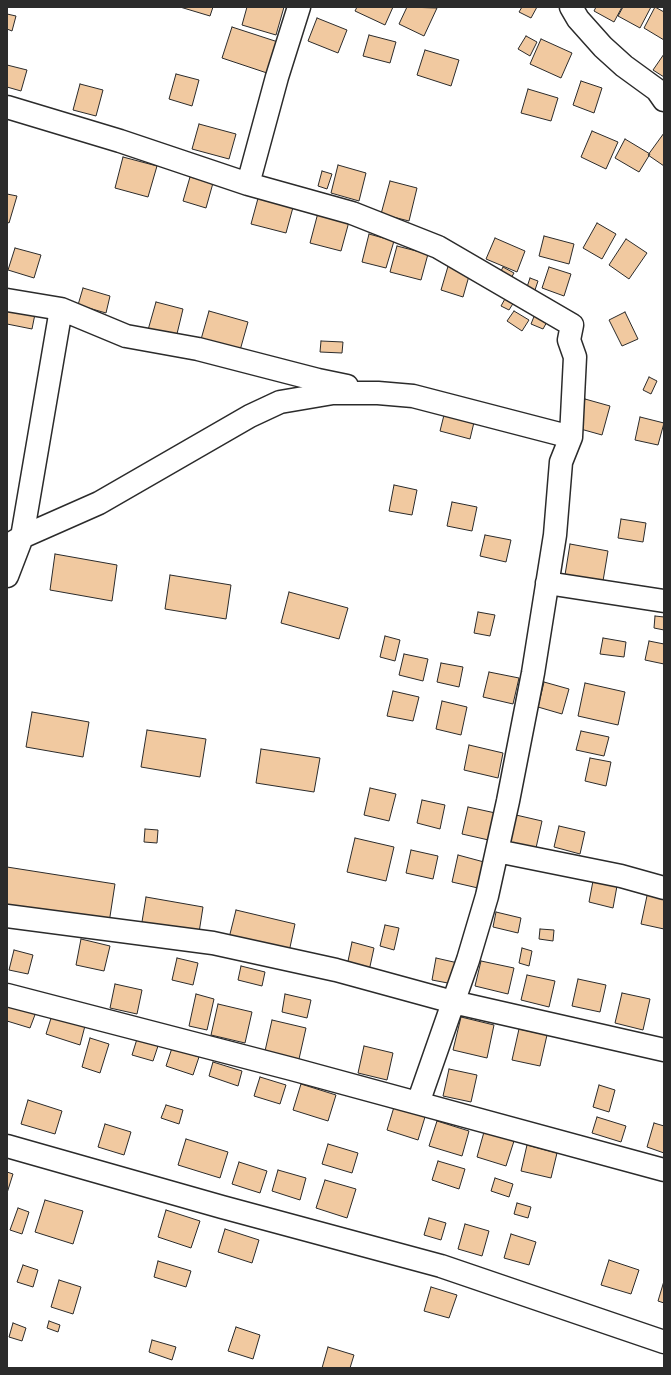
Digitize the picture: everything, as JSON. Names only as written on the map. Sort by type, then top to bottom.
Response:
[{"type":"street","points":[[248,184],[277,77],[299,7]]},
{"type":"street","points":[[571,7],[578,19],[603,47],[624,66],[657,90],[664,100]]},
{"type":"street","points":[[7,107],[120,141],[248,184],[352,213],[438,247],[572,325],[570,340],[575,357],[571,437],[561,462],[555,535],[533,673],[487,896],[468,960],[418,1103]]},
{"type":"street","points":[[7,300],[61,309],[126,336],[198,349],[318,380],[378,393]]},
{"type":"street","points":[[7,576],[61,309]]},
{"type":"street","points":[[14,542],[99,503],[250,416],[280,402],[333,393],[378,393],[412,396],[571,437]]},
{"type":"street","points":[[548,583],[664,601]]},
{"type":"street","points":[[497,851],[621,876],[664,888]]},
{"type":"street","points":[[7,916],[213,943],[336,970],[453,1002],[664,1050]]},
{"type":"street","points":[[7,995],[292,1069],[664,1170]]},
{"type":"street","points":[[7,1146],[230,1209],[441,1266],[664,1342]]},
{"type":"building","points":[[180,7],[213,7],[210,16]]},
{"type":"building","points":[[247,7],[284,7],[276,35],[242,25]]},
{"type":"building","points":[[357,7],[393,7],[385,25],[355,11]]},
{"type":"building","points":[[407,7],[437,8],[424,36],[399,24]]},
{"type":"building","points":[[522,7],[537,7],[531,18],[519,12]]},
{"type":"building","points":[[596,7],[622,7],[614,22],[594,11]]},
{"type":"building","points":[[623,7],[651,7],[640,28],[618,16]]},
{"type":"building","points":[[655,7],[664,12],[664,40],[644,28]]},
{"type":"building","points":[[7,14],[16,16],[12,31],[7,29]]},
{"type":"building","points":[[317,18],[347,30],[338,53],[308,41]]},
{"type":"building","points":[[232,27],[278,42],[267,73],[222,58]]},
{"type":"building","points":[[369,35],[396,42],[390,63],[363,56]]},
{"type":"building","points":[[526,36],[537,42],[530,56],[518,49]]},
{"type":"building","points":[[541,39],[572,53],[561,78],[530,64]]},
{"type":"building","points":[[425,50],[459,60],[451,86],[417,75]]},
{"type":"building","points":[[664,54],[664,77],[653,70]]},
{"type":"building","points":[[7,65],[27,70],[21,91],[7,87]]},
{"type":"building","points":[[176,74],[199,80],[192,106],[169,99]]},
{"type":"building","points":[[581,81],[602,88],[594,113],[573,105]]},
{"type":"building","points":[[80,84],[103,90],[96,116],[73,110]]},
{"type":"building","points":[[528,89],[558,98],[551,121],[521,113]]},
{"type":"building","points":[[199,124],[236,134],[229,159],[192,149]]},
{"type":"building","points":[[592,131],[618,142],[606,169],[581,157]]},
{"type":"building","points":[[664,133],[664,166],[648,155]]},
{"type":"building","points":[[625,139],[650,154],[639,172],[615,158]]},
{"type":"building","points":[[123,157],[157,166],[148,197],[115,188]]},
{"type":"building","points":[[338,165],[366,173],[359,201],[331,193]]},
{"type":"building","points":[[322,171],[332,174],[327,189],[318,186]]},
{"type":"building","points":[[190,177],[213,183],[206,208],[183,201]]},
{"type":"building","points":[[390,181],[417,188],[409,221],[381,214]]},
{"type":"building","points":[[260,191],[295,200],[286,233],[251,224]]},
{"type":"building","points":[[7,194],[17,196],[9,223],[7,222]]},
{"type":"building","points":[[319,209],[350,218],[341,251],[310,243]]},
{"type":"building","points":[[597,223],[616,234],[602,259],[583,248]]},
{"type":"building","points":[[369,234],[394,241],[386,268],[362,262]]},
{"type":"building","points":[[544,236],[574,244],[569,264],[539,256]]},
{"type":"building","points":[[495,238],[525,251],[517,272],[486,259]]},
{"type":"building","points":[[626,239],[647,253],[629,279],[609,265]]},
{"type":"building","points":[[397,246],[428,254],[421,280],[390,272]]},
{"type":"building","points":[[15,248],[41,255],[34,278],[8,270]]},
{"type":"building","points":[[449,263],[471,269],[463,297],[441,290]]},
{"type":"building","points":[[503,267],[514,273],[510,280],[499,275]]},
{"type":"building","points":[[549,267],[571,274],[564,296],[542,288]]},
{"type":"building","points":[[530,278],[538,281],[535,290],[527,287]]},
{"type":"building","points":[[83,288],[110,296],[106,313],[78,305]]},
{"type":"building","points":[[506,297],[514,302],[509,310],[501,306]]},
{"type":"building","points":[[156,302],[183,309],[176,338],[148,330]]},
{"type":"building","points":[[7,308],[35,314],[32,329],[7,324]]},
{"type":"building","points":[[209,311],[248,322],[239,354],[200,343]]},
{"type":"building","points":[[514,311],[529,320],[522,331],[507,321]]},
{"type":"building","points":[[625,312],[638,339],[622,346],[609,320]]},
{"type":"building","points":[[535,314],[548,320],[543,329],[531,324]]},
{"type":"building","points":[[321,341],[343,342],[342,353],[320,352]]},
{"type":"building","points":[[649,377],[657,381],[651,394],[643,390]]},
{"type":"building","points":[[585,399],[610,406],[602,435],[577,428]]},
{"type":"building","points":[[446,407],[476,414],[470,439],[440,431]]},
{"type":"building","points":[[640,417],[664,423],[658,445],[635,440]]},
{"type":"building","points":[[394,485],[417,490],[412,515],[389,511]]},
{"type":"building","points":[[452,502],[477,507],[472,531],[447,526]]},
{"type":"building","points":[[621,519],[646,523],[643,542],[618,538]]},
{"type":"building","points":[[485,535],[511,540],[506,562],[480,556]]},
{"type":"building","points":[[570,544],[608,551],[603,581],[565,575]]},
{"type":"building","points":[[55,554],[117,565],[112,601],[50,590]]},
{"type":"building","points":[[170,575],[231,585],[226,619],[165,609]]},
{"type":"building","points":[[289,592],[348,608],[339,639],[281,623]]},
{"type":"building","points":[[478,612],[495,615],[490,636],[474,633]]},
{"type":"building","points":[[655,616],[664,617],[664,630],[654,628]]},
{"type":"building","points":[[385,636],[400,640],[395,661],[380,657]]},
{"type":"building","points":[[603,638],[626,642],[624,657],[600,654]]},
{"type":"building","points":[[649,641],[664,644],[664,664],[645,660]]},
{"type":"building","points":[[404,654],[428,659],[423,681],[399,675]]},
{"type":"building","points":[[441,663],[463,667],[459,687],[437,682]]},
{"type":"building","points":[[489,672],[519,678],[513,704],[483,697]]},
{"type":"building","points":[[544,682],[569,689],[562,714],[538,707]]},
{"type":"building","points":[[585,683],[625,692],[618,725],[578,716]]},
{"type":"building","points":[[393,691],[419,697],[413,721],[387,716]]},
{"type":"building","points":[[442,701],[467,707],[461,735],[436,729]]},
{"type":"building","points":[[32,712],[89,722],[83,757],[26,747]]},
{"type":"building","points":[[147,730],[206,739],[200,777],[141,767]]},
{"type":"building","points":[[581,731],[609,737],[604,756],[576,750]]},
{"type":"building","points":[[469,745],[503,753],[498,778],[464,770]]},
{"type":"building","points":[[261,749],[320,758],[314,792],[256,783]]},
{"type":"building","points":[[590,758],[611,762],[606,786],[585,781]]},
{"type":"building","points":[[370,788],[396,794],[389,821],[364,815]]},
{"type":"building","points":[[422,800],[445,805],[440,829],[417,823]]},
{"type":"building","points":[[468,807],[500,814],[493,841],[462,834]]},
{"type":"building","points":[[516,815],[542,821],[536,848],[510,842]]},
{"type":"building","points":[[559,826],[585,832],[580,854],[554,847]]},
{"type":"building","points":[[145,829],[158,830],[157,843],[144,842]]},
{"type":"building","points":[[355,838],[394,847],[386,881],[347,872]]},
{"type":"building","points":[[411,850],[438,856],[433,879],[406,873]]},
{"type":"building","points":[[458,855],[484,862],[478,888],[452,882]]},
{"type":"building","points":[[7,867],[115,884],[109,923],[7,906]]},
{"type":"building","points":[[593,881],[617,886],[613,908],[589,902]]},
{"type":"building","points":[[648,891],[664,894],[664,929],[641,924]]},
{"type":"building","points":[[146,897],[203,907],[198,939],[141,928]]},
{"type":"building","points":[[236,910],[295,924],[289,952],[229,938]]},
{"type":"building","points":[[496,912],[521,918],[518,933],[493,927]]},
{"type":"building","points":[[385,925],[399,928],[394,950],[380,946]]},
{"type":"building","points":[[540,929],[554,930],[553,941],[539,939]]},
{"type":"building","points":[[81,939],[110,946],[104,971],[76,965]]},
{"type":"building","points":[[352,942],[374,948],[369,971],[347,966]]},
{"type":"building","points":[[522,948],[532,951],[529,966],[519,963]]},
{"type":"building","points":[[14,950],[33,955],[28,974],[9,970]]},
{"type":"building","points":[[177,958],[198,963],[193,985],[172,980]]},
{"type":"building","points":[[436,958],[458,963],[453,984],[432,980]]},
{"type":"building","points":[[481,961],[514,968],[508,994],[475,986]]},
{"type":"building","points":[[241,966],[265,972],[262,986],[238,980]]},
{"type":"building","points":[[527,975],[555,981],[549,1007],[521,1000]]},
{"type":"building","points":[[578,979],[606,985],[600,1012],[572,1006]]},
{"type":"building","points":[[115,984],[142,990],[137,1014],[110,1008]]},
{"type":"building","points":[[622,993],[650,999],[643,1030],[615,1023]]},
{"type":"building","points":[[196,994],[214,999],[207,1030],[189,1026]]},
{"type":"building","points":[[285,994],[311,1000],[307,1018],[282,1012]]},
{"type":"building","points":[[7,1003],[36,1012],[30,1028],[7,1021]]},
{"type":"building","points":[[218,1004],[252,1012],[245,1043],[211,1035]]},
{"type":"building","points":[[53,1012],[86,1022],[80,1045],[46,1034]]},
{"type":"building","points":[[461,1017],[494,1025],[487,1058],[453,1050]]},
{"type":"building","points":[[272,1020],[306,1028],[299,1059],[265,1051]]},
{"type":"building","points":[[519,1029],[547,1035],[540,1066],[512,1060]]},
{"type":"building","points":[[90,1038],[109,1044],[100,1073],[82,1067]]},
{"type":"building","points":[[137,1039],[158,1046],[153,1061],[132,1055]]},
{"type":"building","points":[[364,1046],[393,1053],[387,1080],[358,1073]]},
{"type":"building","points":[[172,1048],[199,1057],[193,1075],[166,1066]]},
{"type":"building","points":[[213,1062],[242,1071],[238,1086],[209,1076]]},
{"type":"building","points":[[449,1069],[477,1075],[471,1102],[443,1096]]},
{"type":"building","points":[[260,1077],[286,1085],[280,1104],[254,1096]]},
{"type":"building","points":[[301,1084],[336,1095],[328,1121],[293,1110]]},
{"type":"building","points":[[599,1085],[615,1090],[609,1112],[593,1107]]},
{"type":"building","points":[[28,1100],[62,1111],[55,1134],[21,1124]]},
{"type":"building","points":[[166,1105],[183,1110],[179,1124],[161,1118]]},
{"type":"building","points":[[394,1107],[425,1117],[418,1140],[387,1130]]},
{"type":"building","points":[[597,1117],[626,1126],[621,1142],[592,1133]]},
{"type":"building","points":[[437,1121],[469,1131],[462,1156],[429,1146]]},
{"type":"building","points":[[654,1123],[664,1126],[664,1153],[647,1147]]},
{"type":"building","points":[[105,1124],[131,1132],[124,1155],[98,1147]]},
{"type":"building","points":[[484,1132],[514,1141],[506,1166],[477,1157]]},
{"type":"building","points":[[186,1139],[228,1152],[220,1178],[178,1165]]},
{"type":"building","points":[[328,1144],[358,1153],[352,1173],[322,1164]]},
{"type":"building","points":[[527,1145],[557,1153],[551,1178],[521,1171]]},
{"type":"building","points":[[438,1161],[465,1169],[459,1189],[432,1180]]},
{"type":"building","points":[[239,1162],[267,1171],[260,1193],[232,1184]]},
{"type":"building","points":[[278,1170],[306,1178],[300,1200],[272,1191]]},
{"type":"building","points":[[7,1172],[13,1174],[7,1193]]},
{"type":"building","points":[[495,1178],[513,1184],[509,1197],[491,1191]]},
{"type":"building","points":[[325,1180],[356,1189],[347,1218],[316,1208]]},
{"type":"building","points":[[45,1200],[83,1211],[73,1244],[35,1232]]},
{"type":"building","points":[[517,1203],[531,1207],[528,1218],[514,1214]]},
{"type":"building","points":[[18,1208],[29,1212],[22,1234],[10,1230]]},
{"type":"building","points":[[166,1210],[200,1221],[191,1248],[158,1237]]},
{"type":"building","points":[[429,1218],[446,1223],[441,1240],[424,1235]]},
{"type":"building","points":[[465,1224],[489,1231],[482,1256],[458,1249]]},
{"type":"building","points":[[225,1229],[259,1240],[252,1263],[218,1252]]},
{"type":"building","points":[[511,1234],[536,1242],[529,1265],[504,1258]]},
{"type":"building","points":[[609,1260],[639,1270],[631,1294],[601,1285]]},
{"type":"building","points":[[158,1261],[191,1271],[186,1287],[154,1277]]},
{"type":"building","points":[[23,1265],[38,1270],[33,1287],[17,1282]]},
{"type":"building","points":[[59,1280],[81,1287],[73,1314],[51,1307]]},
{"type":"building","points":[[664,1281],[664,1303],[658,1301]]},
{"type":"building","points":[[431,1287],[457,1295],[449,1318],[424,1311]]},
{"type":"building","points":[[49,1321],[60,1325],[58,1332],[47,1328]]},
{"type":"building","points":[[13,1323],[26,1328],[22,1341],[9,1337]]},
{"type":"building","points":[[236,1327],[260,1335],[253,1359],[228,1351]]},
{"type":"building","points":[[152,1340],[176,1347],[172,1360],[149,1352]]},
{"type":"building","points":[[328,1347],[354,1355],[350,1368],[322,1368]]}]
